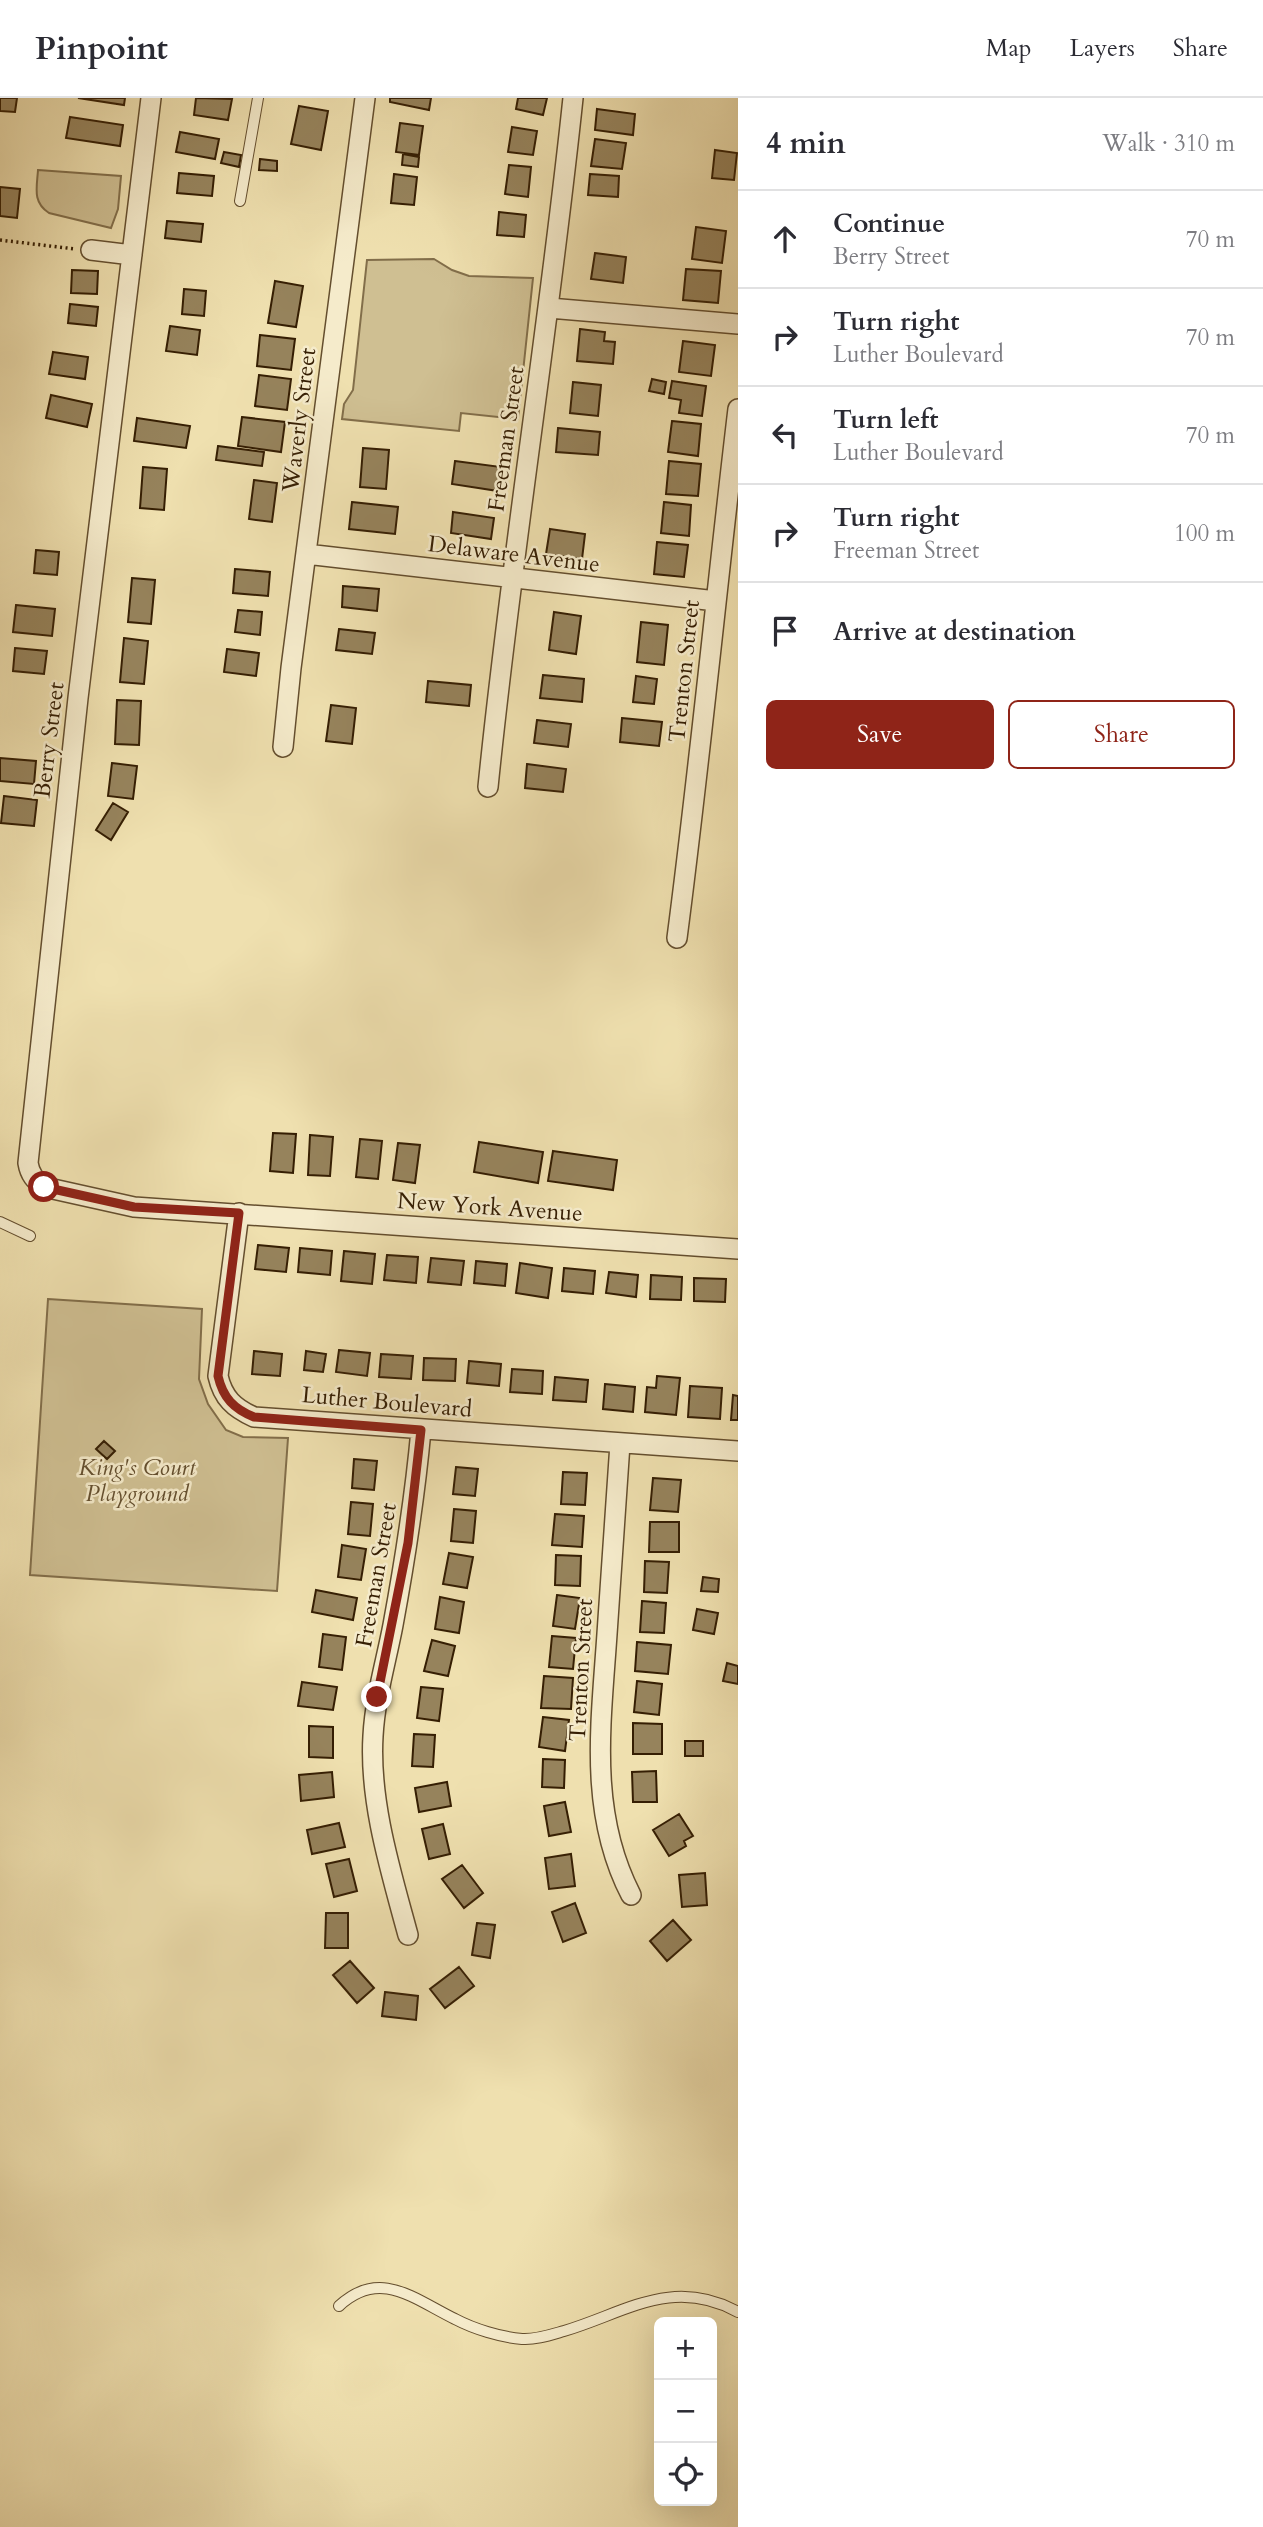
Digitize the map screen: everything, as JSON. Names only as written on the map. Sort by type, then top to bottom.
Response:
[{"type":"street","name":"Berry Street","points":[[151,98],[72,750],[29,1163],[35,1181],[44,1187],[83,1198],[134,1207],[239,1213]]},
{"type":"street","name":"Waverly Street","points":[[283,747],[365,98]]},
{"type":"street","name":"Freeman Street","points":[[488,787],[573,98]]},
{"type":"street","points":[[91,250],[132,255]]},
{"type":"street","points":[[549,308],[738,324]]},
{"type":"street","name":"Trenton Street","points":[[677,938],[704,727],[738,409]]},
{"type":"street","name":"Delaware Avenue","points":[[306,554],[716,601]]},
{"type":"street","name":"New York Avenue","points":[[239,1213],[738,1249]]},
{"type":"street","name":"Luther Boulevard","points":[[239,1213],[218,1376],[229,1402],[240,1411],[254,1417],[738,1451]]},
{"type":"street","name":"Freeman Street","points":[[408,1936],[377,1803],[373,1737],[377,1697],[408,1543],[421,1430]]},
{"type":"street","name":"Trenton Street","points":[[620,1443],[601,1714],[600,1788],[610,1846],[631,1895]]},
{"type":"lane","points":[[240,201],[258,98]]},
{"type":"lane","points":[[0,1222],[30,1236]]},
{"type":"lane","points":[[339,2306],[364,2289],[379,2287],[419,2300],[455,2320],[488,2332],[523,2339],[557,2333],[637,2303],[664,2298],[704,2300],[738,2312]]},
{"type":"path","points":[[0,240],[91,250]]},
{"type":"green space","points":[[38,170],[121,176],[118,209],[111,228],[49,213],[38,199]]},
{"type":"green space","points":[[434,259],[469,276],[533,278],[518,419],[461,413],[459,431],[342,419],[344,404],[353,390],[367,260]]},
{"type":"green space","name":"King's Court Playground","points":[[48,1299],[202,1309],[199,1379],[208,1404],[226,1430],[243,1437],[288,1438],[277,1591],[30,1575]]},
{"type":"building","points":[[0,98],[17,98],[15,112],[0,111]]},
{"type":"building","points":[[78,98],[125,98],[124,105]]},
{"type":"building","points":[[196,98],[232,99],[228,120],[194,115]]},
{"type":"building","points":[[390,98],[431,98],[429,110],[390,102]]},
{"type":"building","points":[[518,98],[547,98],[543,115],[516,109]]},
{"type":"building","points":[[299,106],[328,111],[321,150],[291,144]]},
{"type":"building","points":[[597,109],[635,114],[633,135],[595,130]]},
{"type":"building","points":[[70,117],[123,125],[120,146],[66,138]]},
{"type":"building","points":[[400,123],[423,126],[419,155],[396,152]]},
{"type":"building","points":[[512,127],[537,131],[533,155],[508,152]]},
{"type":"building","points":[[180,132],[219,139],[215,159],[176,152]]},
{"type":"building","points":[[595,139],[626,143],[622,169],[591,166]]},
{"type":"building","points":[[715,150],[737,153],[734,180],[712,178]]},
{"type":"building","points":[[224,152],[241,155],[239,167],[221,163]]},
{"type":"building","points":[[403,154],[419,157],[418,167],[402,165]]},
{"type":"building","points":[[260,159],[277,161],[277,171],[259,170]]},
{"type":"building","points":[[509,165],[531,167],[528,197],[505,194]]},
{"type":"building","points":[[179,173],[214,176],[212,196],[177,193]]},
{"type":"building","points":[[394,174],[417,177],[414,205],[391,203]]},
{"type":"building","points":[[590,174],[619,176],[618,197],[588,195]]},
{"type":"building","points":[[0,187],[20,189],[17,218],[0,216]]},
{"type":"building","points":[[499,212],[526,215],[524,237],[497,235]]},
{"type":"building","points":[[167,221],[203,224],[201,242],[165,238]]},
{"type":"building","points":[[696,227],[726,231],[722,263],[692,259]]},
{"type":"building","points":[[595,253],[626,257],[623,283],[591,279]]},
{"type":"building","points":[[686,269],[721,271],[718,303],[683,300]]},
{"type":"building","points":[[72,270],[98,271],[97,294],[71,293]]},
{"type":"building","points":[[275,281],[303,286],[296,327],[268,323]]},
{"type":"building","points":[[184,289],[206,291],[204,316],[182,314]]},
{"type":"building","points":[[70,304],[98,307],[96,326],[68,323]]},
{"type":"building","points":[[170,326],[200,330],[197,355],[166,351]]},
{"type":"building","points":[[580,329],[605,332],[604,341],[615,342],[613,364],[577,361]]},
{"type":"building","points":[[260,335],[295,339],[291,370],[257,366]]},
{"type":"building","points":[[683,341],[715,345],[711,376],[679,372]]},
{"type":"building","points":[[53,352],[88,357],[85,379],[49,374]]},
{"type":"building","points":[[259,375],[291,379],[287,410],[255,406]]},
{"type":"building","points":[[652,379],[666,382],[664,394],[649,391]]},
{"type":"building","points":[[672,381],[706,386],[702,416],[679,413],[681,400],[669,398]]},
{"type":"building","points":[[573,382],[601,385],[598,416],[570,413]]},
{"type":"building","points":[[51,395],[92,404],[87,427],[46,418]]},
{"type":"building","points":[[242,417],[285,422],[281,452],[238,446]]},
{"type":"building","points":[[137,418],[190,426],[186,448],[134,441]]},
{"type":"building","points":[[672,421],[701,424],[698,456],[668,452]]},
{"type":"building","points":[[558,428],[600,432],[598,455],[556,452]]},
{"type":"building","points":[[218,446],[264,452],[262,466],[216,460]]},
{"type":"building","points":[[363,448],[389,450],[386,489],[360,487]]},
{"type":"building","points":[[455,461],[501,467],[498,491],[452,484]]},
{"type":"building","points":[[669,461],[701,464],[698,496],[666,494]]},
{"type":"building","points":[[143,467],[167,469],[164,510],[140,508]]},
{"type":"building","points":[[254,480],[277,483],[272,522],[249,519]]},
{"type":"building","points":[[352,502],[398,507],[395,534],[349,529]]},
{"type":"building","points":[[664,502],[691,505],[689,536],[661,533]]},
{"type":"building","points":[[453,512],[494,518],[491,539],[451,533]]},
{"type":"building","points":[[550,529],[585,534],[582,559],[546,554]]},
{"type":"building","points":[[657,542],[688,545],[684,577],[654,574]]},
{"type":"building","points":[[36,550],[59,552],[57,575],[34,573]]},
{"type":"building","points":[[235,569],[270,572],[268,596],[233,593]]},
{"type":"building","points":[[132,578],[155,580],[151,624],[128,622]]},
{"type":"building","points":[[343,586],[379,589],[377,611],[342,607]]},
{"type":"building","points":[[16,605],[55,609],[52,636],[13,632]]},
{"type":"building","points":[[238,610],[262,612],[260,635],[235,632]]},
{"type":"building","points":[[554,612],[581,616],[576,654],[549,650]]},
{"type":"building","points":[[641,622],[668,625],[664,665],[637,662]]},
{"type":"building","points":[[339,629],[375,633],[372,654],[336,650]]},
{"type":"building","points":[[124,638],[148,641],[144,684],[120,682]]},
{"type":"building","points":[[15,648],[47,651],[44,674],[13,671]]},
{"type":"building","points":[[227,649],[259,653],[256,676],[224,672]]},
{"type":"building","points":[[543,675],[584,679],[582,702],[540,698]]},
{"type":"building","points":[[636,676],[657,679],[654,704],[633,702]]},
{"type":"building","points":[[428,681],[471,685],[469,706],[426,702]]},
{"type":"building","points":[[117,700],[141,701],[139,745],[115,744]]},
{"type":"building","points":[[331,705],[356,708],[352,744],[326,741]]},
{"type":"building","points":[[622,718],[662,722],[659,746],[620,742]]},
{"type":"building","points":[[537,720],[571,724],[568,747],[534,743]]},
{"type":"building","points":[[0,758],[36,761],[34,784],[0,781]]},
{"type":"building","points":[[112,763],[137,766],[133,799],[108,796]]},
{"type":"building","points":[[527,764],[566,769],[563,792],[525,788]]},
{"type":"building","points":[[4,796],[37,800],[34,826],[1,823]]},
{"type":"building","points":[[113,803],[128,812],[111,840],[96,830]]},
{"type":"building","points":[[273,1133],[296,1134],[293,1173],[270,1171]]},
{"type":"building","points":[[310,1135],[333,1137],[330,1176],[308,1175]]},
{"type":"building","points":[[360,1139],[382,1141],[378,1179],[356,1177]]},
{"type":"building","points":[[479,1142],[543,1152],[538,1183],[474,1172]]},
{"type":"building","points":[[398,1143],[420,1145],[415,1183],[393,1180]]},
{"type":"building","points":[[553,1151],[617,1160],[613,1190],[548,1181]]},
{"type":"building","points":[[258,1245],[289,1248],[286,1272],[255,1269]]},
{"type":"building","points":[[300,1248],[332,1251],[330,1275],[298,1272]]},
{"type":"building","points":[[344,1251],[375,1254],[372,1284],[341,1281]]},
{"type":"building","points":[[387,1255],[418,1257],[416,1283],[384,1280]]},
{"type":"building","points":[[431,1258],[464,1261],[461,1285],[428,1282]]},
{"type":"building","points":[[476,1261],[507,1264],[505,1286],[474,1283]]},
{"type":"building","points":[[520,1263],[552,1268],[548,1298],[516,1293]]},
{"type":"building","points":[[564,1268],[595,1271],[593,1294],[562,1291]]},
{"type":"building","points":[[609,1272],[638,1275],[636,1297],[606,1293]]},
{"type":"building","points":[[651,1275],[682,1277],[681,1300],[650,1299]]},
{"type":"building","points":[[694,1278],[726,1279],[725,1302],[694,1301]]},
{"type":"building","points":[[339,1350],[370,1353],[367,1376],[336,1372]]},
{"type":"building","points":[[254,1351],[282,1354],[280,1376],[252,1374]]},
{"type":"building","points":[[306,1351],[326,1354],[323,1372],[304,1370]]},
{"type":"building","points":[[381,1354],[413,1356],[411,1379],[379,1377]]},
{"type":"building","points":[[424,1358],[456,1359],[455,1381],[423,1380]]},
{"type":"building","points":[[469,1361],[501,1364],[499,1386],[467,1383]]},
{"type":"building","points":[[512,1369],[543,1371],[542,1394],[510,1392]]},
{"type":"building","points":[[657,1376],[680,1378],[676,1415],[645,1412],[647,1387],[656,1388]]},
{"type":"building","points":[[555,1377],[588,1380],[586,1402],[553,1400]]},
{"type":"building","points":[[605,1384],[635,1387],[633,1412],[603,1409]]},
{"type":"building","points":[[690,1386],[722,1388],[720,1419],[688,1417]]},
{"type":"building","points":[[733,1395],[738,1396],[738,1420],[731,1420]]},
{"type":"building","points":[[104,1441],[115,1451],[107,1459],[96,1449]]},
{"type":"building","points":[[354,1459],[377,1461],[374,1490],[352,1488]]},
{"type":"building","points":[[456,1467],[478,1469],[475,1496],[453,1494]]},
{"type":"building","points":[[563,1472],[587,1473],[585,1505],[561,1504]]},
{"type":"building","points":[[653,1478],[681,1480],[678,1512],[650,1510]]},
{"type":"building","points":[[351,1502],[373,1504],[370,1536],[348,1534]]},
{"type":"building","points":[[454,1509],[476,1511],[473,1543],[451,1541]]},
{"type":"building","points":[[555,1514],[584,1516],[582,1547],[552,1545]]},
{"type":"building","points":[[650,1522],[679,1522],[679,1552],[649,1552]]},
{"type":"building","points":[[342,1545],[366,1549],[361,1580],[338,1577]]},
{"type":"building","points":[[449,1553],[473,1557],[467,1588],[443,1584]]},
{"type":"building","points":[[556,1555],[581,1556],[580,1586],[555,1585]]},
{"type":"building","points":[[645,1561],[669,1562],[667,1593],[644,1592]]},
{"type":"building","points":[[703,1577],[719,1579],[718,1592],[701,1591]]},
{"type":"building","points":[[316,1590],[357,1598],[353,1620],[312,1612]]},
{"type":"building","points":[[557,1595],[580,1598],[575,1629],[553,1626]]},
{"type":"building","points":[[440,1597],[464,1602],[459,1633],[435,1629]]},
{"type":"building","points":[[642,1601],[666,1603],[664,1633],[640,1632]]},
{"type":"building","points":[[697,1609],[718,1613],[714,1634],[693,1630]]},
{"type":"building","points":[[323,1634],[346,1637],[342,1670],[319,1667]]},
{"type":"building","points":[[552,1636],[576,1638],[573,1669],[549,1667]]},
{"type":"building","points":[[432,1640],[455,1646],[448,1676],[424,1671]]},
{"type":"building","points":[[637,1642],[671,1645],[668,1674],[635,1671]]},
{"type":"building","points":[[727,1663],[738,1666],[738,1684],[723,1681]]},
{"type":"building","points":[[544,1676],[573,1678],[571,1709],[541,1708]]},
{"type":"building","points":[[637,1681],[662,1684],[659,1715],[634,1712]]},
{"type":"building","points":[[302,1682],[337,1687],[333,1710],[298,1706]]},
{"type":"building","points":[[421,1687],[443,1689],[439,1721],[417,1718]]},
{"type":"building","points":[[543,1717],[569,1720],[565,1751],[539,1747]]},
{"type":"building","points":[[633,1723],[662,1724],[662,1754],[633,1754]]},
{"type":"building","points":[[309,1726],[333,1727],[333,1758],[309,1757]]},
{"type":"building","points":[[414,1734],[435,1735],[433,1767],[412,1766]]},
{"type":"building","points":[[685,1741],[703,1741],[703,1756],[685,1756]]},
{"type":"building","points":[[543,1759],[565,1760],[564,1788],[542,1787]]},
{"type":"building","points":[[656,1771],[657,1802],[633,1802],[632,1772]]},
{"type":"building","points":[[332,1772],[334,1797],[301,1801],[299,1775]]},
{"type":"building","points":[[447,1782],[451,1806],[419,1812],[415,1788]]},
{"type":"building","points":[[565,1802],[571,1832],[549,1836],[544,1806]]},
{"type":"building","points":[[679,1814],[693,1836],[684,1841],[686,1846],[669,1856],[653,1830]]},
{"type":"building","points":[[339,1823],[345,1847],[312,1854],[307,1830]]},
{"type":"building","points":[[443,1824],[450,1854],[429,1859],[422,1829]]},
{"type":"building","points":[[571,1854],[575,1886],[549,1889],[545,1858]]},
{"type":"building","points":[[349,1859],[357,1891],[334,1897],[326,1864]]},
{"type":"building","points":[[462,1865],[483,1893],[464,1908],[442,1879]]},
{"type":"building","points":[[705,1873],[707,1905],[682,1907],[679,1875]]},
{"type":"building","points":[[575,1903],[586,1933],[563,1942],[552,1912]]},
{"type":"building","points":[[326,1913],[348,1913],[348,1948],[325,1948]]},
{"type":"building","points":[[673,1920],[691,1940],[667,1961],[650,1941]]},
{"type":"building","points":[[477,1923],[495,1925],[490,1958],[472,1955]]},
{"type":"building","points":[[350,1961],[374,1988],[357,2003],[333,1975]]},
{"type":"building","points":[[459,1967],[474,1986],[445,2008],[430,1989]]},
{"type":"building","points":[[385,1992],[418,1996],[416,2020],[382,2016]]},
{"type":"route","points":[[44,1187],[83,1198],[134,1207],[239,1213],[218,1376],[229,1402],[254,1417],[421,1430],[408,1543],[377,1697]]}]
